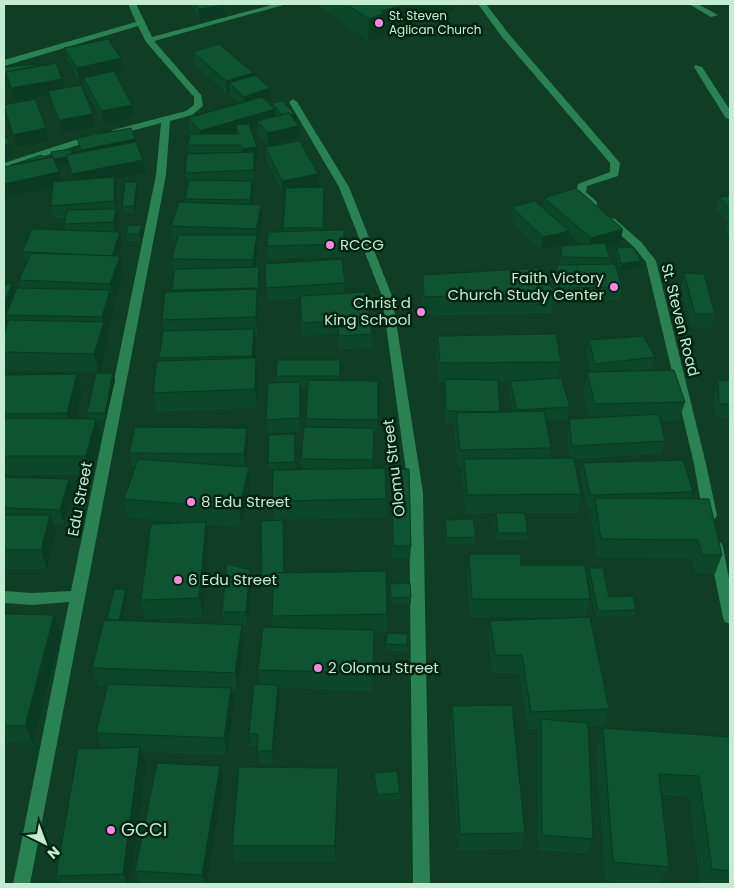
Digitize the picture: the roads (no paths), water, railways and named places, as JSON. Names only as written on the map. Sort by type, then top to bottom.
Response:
[{"type":"street","points":[[4,166],[81,140],[190,113],[199,106],[198,97],[149,40],[132,4]]},
{"type":"street","points":[[149,40],[283,4]]},
{"type":"street","name":"St. Steven Road","points":[[482,4],[505,35],[615,163],[615,174],[583,184],[581,193],[638,245],[651,261],[700,464],[730,618]]},
{"type":"street","points":[[693,4],[714,15]]},
{"type":"street","points":[[4,63],[140,24]]},
{"type":"street","points":[[698,67],[730,117]]},
{"type":"street","name":"Olomu Street","points":[[293,102],[344,187],[387,296],[416,493],[422,884]]},
{"type":"street","name":"Edu Street","points":[[22,884],[77,596],[162,176],[166,120]]},
{"type":"street","points":[[4,598],[32,599],[77,596]]},
{"type":"place","name":"St. Steven Aglican Church","points":[[379,23]]},
{"type":"place","name":"RCCG","points":[[330,245]]},
{"type":"place","name":"Faith Victory Church Study Center","points":[[614,287]]},
{"type":"place","name":"Christ d King School","points":[[421,312]]},
{"type":"place","name":"8 Edu Street","points":[[191,502]]},
{"type":"place","name":"6 Edu Street","points":[[178,580]]},
{"type":"place","name":"2 Olomu Street","points":[[318,668]]},
{"type":"place","name":"GCCl","points":[[111,830]]}]
